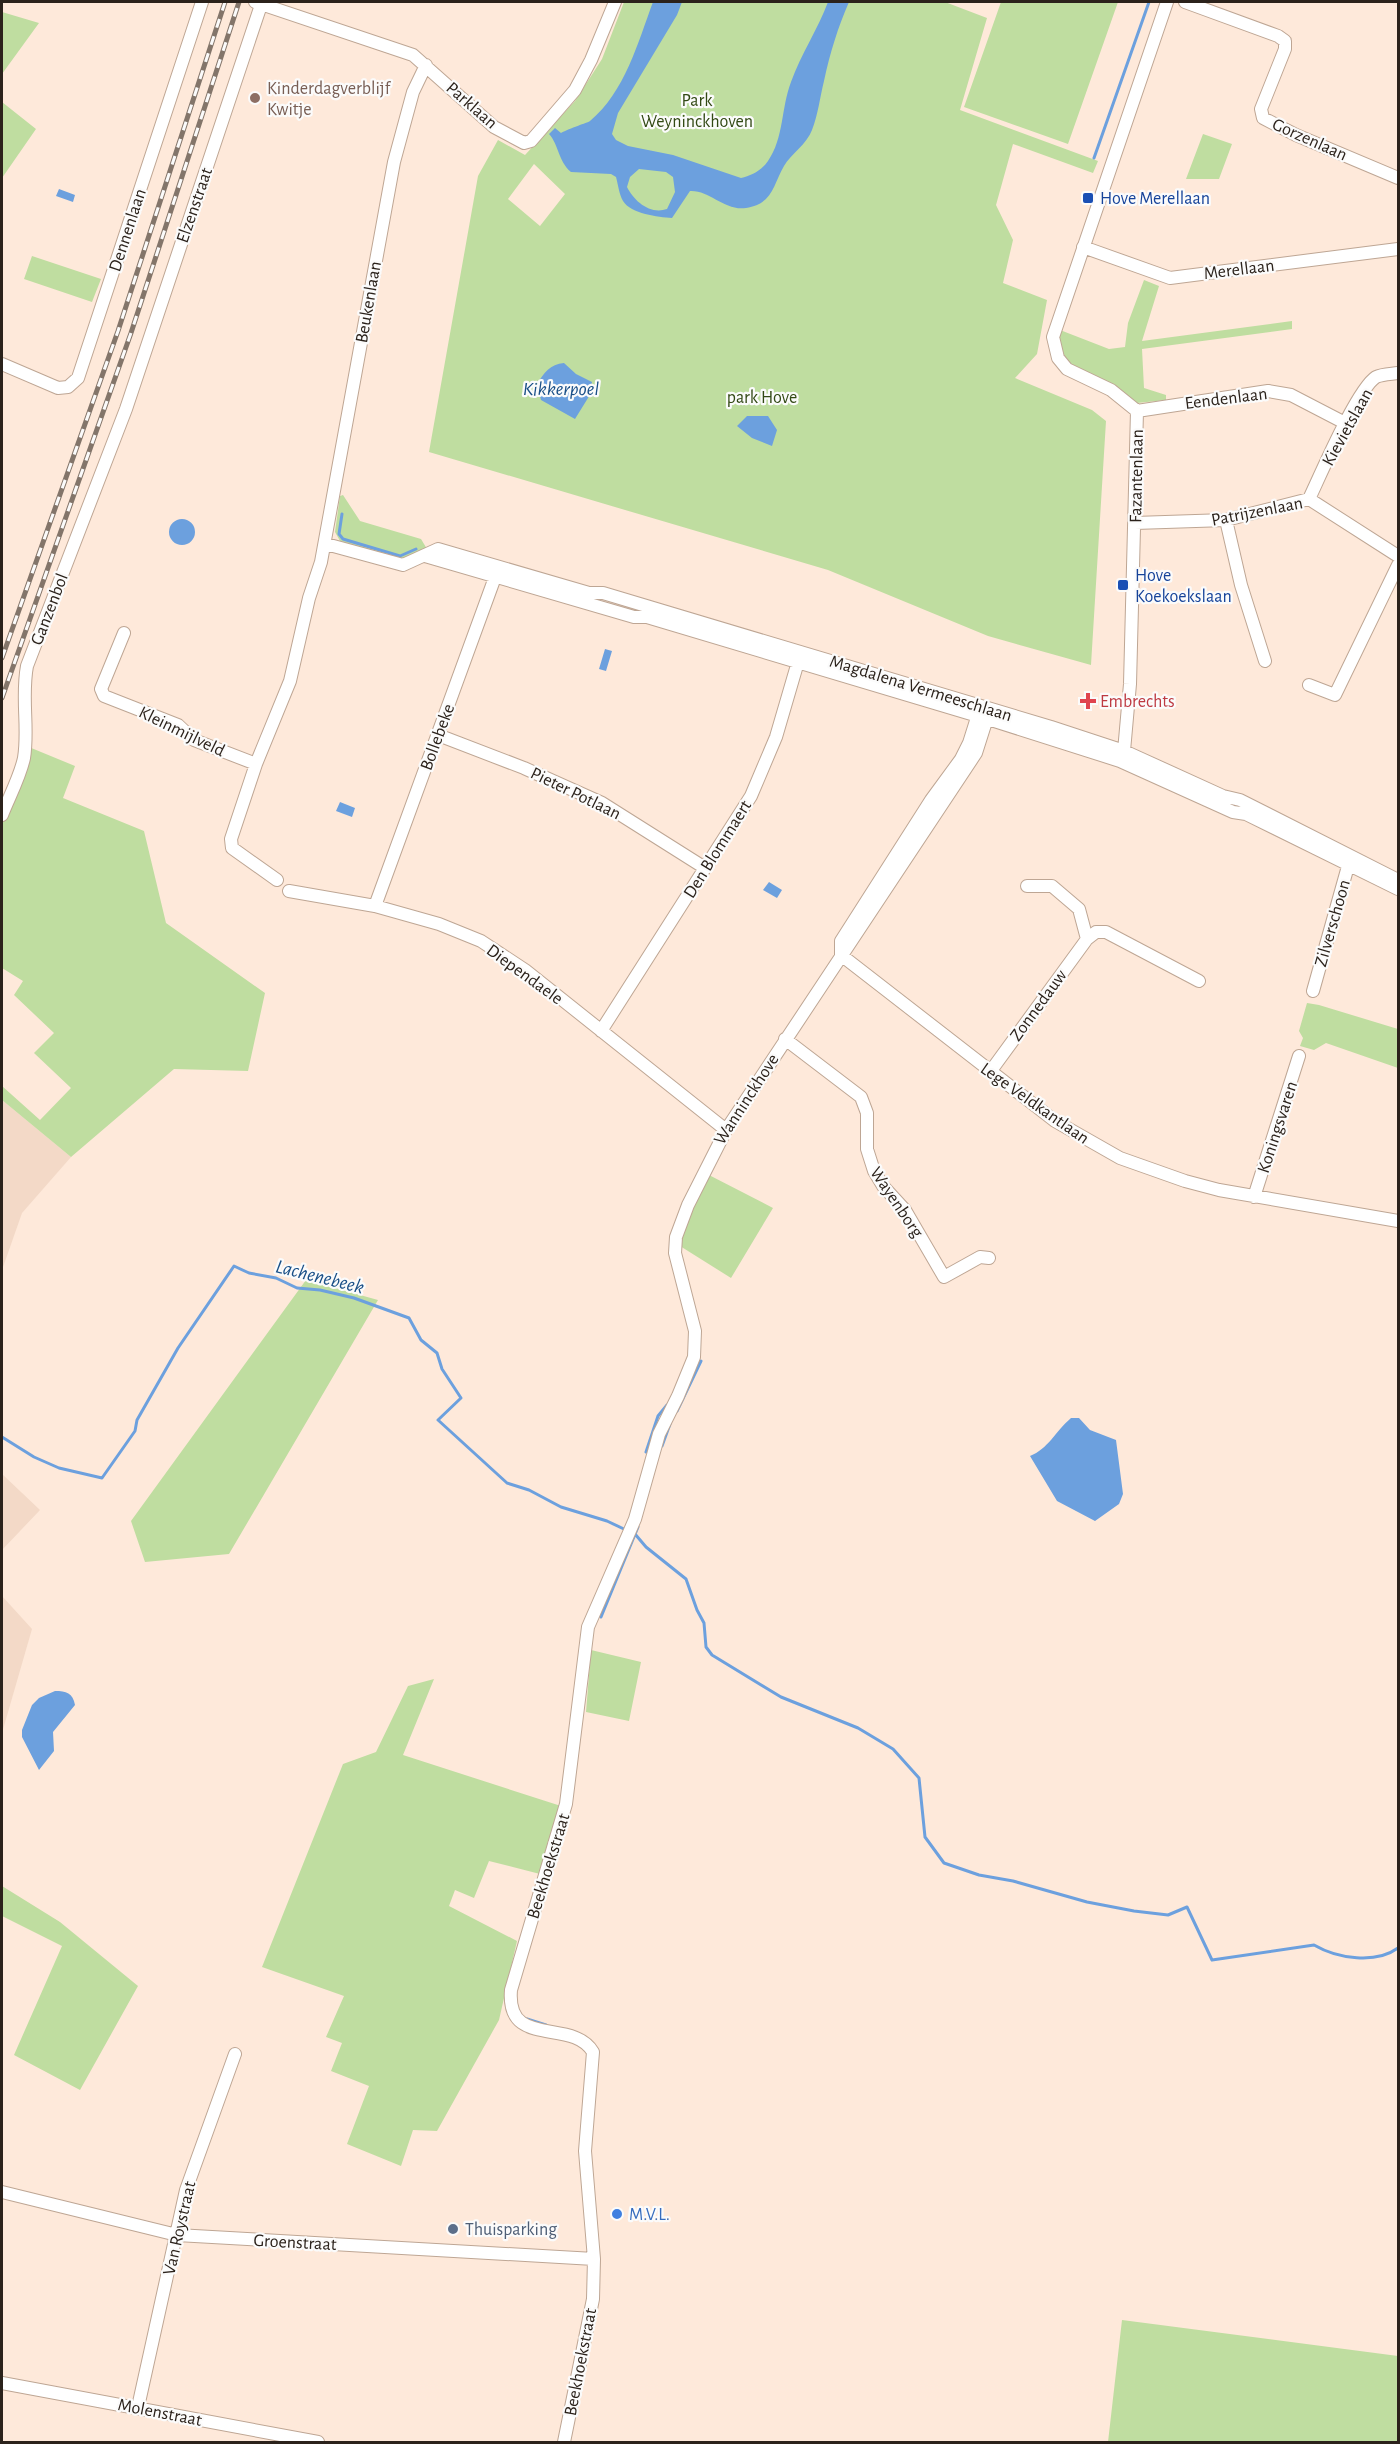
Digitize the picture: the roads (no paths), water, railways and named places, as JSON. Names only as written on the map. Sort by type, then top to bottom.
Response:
[{"type":"street","name":"Dennenlaan","points":[[2,364],[58,388],[68,387],[78,378],[202,2]]},
{"type":"street","name":"Parklaan","points":[[260,2],[413,55],[495,127],[524,143],[531,141],[575,90],[591,60],[615,2]]},
{"type":"street","name":"Elzenstraat","points":[[126,409],[260,2]]},
{"type":"street","name":"Fazantenlaan","points":[[1122,756],[1130,684],[1137,411],[1106,387],[1067,369],[1056,354],[1053,337],[1058,315],[1167,2]]},
{"type":"street","name":"Gorzenlaan","points":[[1185,2],[1278,36],[1285,41],[1285,49],[1261,109],[1263,118],[1296,135],[1398,178]]},
{"type":"street","name":"Beukenlaan","points":[[326,544],[394,162],[413,92],[426,65]]},
{"type":"street","name":"Merellaan","points":[[1083,247],[1170,278],[1398,249]]},
{"type":"street","name":"Kievietslaan","points":[[1309,500],[1346,423],[1375,378],[1398,373]]},
{"type":"street","name":"Eendenlaan","points":[[1137,411],[1268,391],[1291,395],[1346,423]]},
{"type":"street","name":"Ganzenbol","points":[[2,815],[24,760],[26,736],[22,688],[27,666],[126,409]]},
{"type":"street","name":"Patrijzenlaan","points":[[1135,522],[1226,520],[1309,500],[1325,507],[1398,556]]},
{"type":"street","points":[[1226,520],[1241,585],[1265,661]]},
{"type":"street","name":"Magdalena Vermeeschlaan","points":[[326,544],[402,565],[438,549],[497,572],[634,617],[647,617],[800,657],[1122,756],[1223,796],[1240,800],[1398,889]]},
{"type":"street","points":[[277,880],[238,854],[231,844],[256,764],[290,681],[309,598],[326,544]]},
{"type":"street","points":[[1309,686],[1335,695],[1398,565]]},
{"type":"street","name":"Bollebeke","points":[[375,906],[497,572]]},
{"type":"street","name":"Kleinmijlveld","points":[[124,633],[101,688],[104,696],[178,725],[194,740],[256,764]]},
{"type":"street","name":"Den Blommaert","points":[[601,1031],[740,814],[762,775],[800,657]]},
{"type":"street","name":"Wanninckhove","points":[[675,1253],[679,1225],[712,1152],[976,753],[984,712]]},
{"type":"street","name":"Pieter Potlaan","points":[[438,735],[524,768],[603,803],[705,868]]},
{"type":"street","name":"Magdalena Vermeeschlaan","points":[[1350,860],[1398,880]]},
{"type":"street","name":"Zilverschoon","points":[[1313,991],[1350,860]]},
{"type":"street","points":[[1027,886],[1052,886],[1079,909],[1087,939],[1096,932],[1106,932],[1199,981]]},
{"type":"street","name":"Diependaele","points":[[289,891],[375,906],[439,924],[481,941],[525,970],[726,1130]]},
{"type":"street","name":"Zonnedauw","points":[[990,1072],[1087,939]]},
{"type":"street","name":"Lege Veldkantlaan","points":[[841,955],[1055,1121],[1120,1158],[1185,1181],[1254,1197],[1398,1221]]},
{"type":"street","name":"Wayenborg","points":[[786,1039],[861,1097],[867,1113],[867,1149],[870,1162],[883,1186],[905,1210],[944,1277],[980,1257],[989,1258]]},
{"type":"street","name":"Koningsvaren","points":[[1254,1197],[1299,1056]]},
{"type":"street","name":"Beekhoekstraat","points":[[564,2442],[593,2299],[594,2259],[585,2151],[593,2052],[588,2044],[579,2040],[525,2025],[516,2019],[510,2003],[511,1990],[566,1804],[588,1627],[635,1519],[658,1434],[678,1396],[694,1357],[695,1331],[675,1253]]},
{"type":"street","name":"Van Roystraat","points":[[138,2407],[192,2172],[235,2054]]},
{"type":"street","name":"Groenstraat","points":[[2,2192],[177,2235],[594,2259]]},
{"type":"street","name":"Molenstraat","points":[[2,2383],[138,2407],[262,2437],[318,2442]]},
{"type":"water","points":[[653,2],[682,2],[677,15],[618,113],[612,134],[616,140],[628,146],[673,155],[741,178],[759,170],[773,152],[780,133],[791,82],[828,2],[849,2],[832,50],[812,130],[787,162],[771,193],[755,206],[738,208],[704,194],[690,191],[672,218],[652,216],[632,209],[623,201],[616,177],[611,174],[571,172],[563,163],[549,134],[555,128],[561,133],[588,122],[602,109],[629,66]],"holes":[[[639,169],[666,172],[673,177],[675,192],[667,209],[655,210],[643,206],[627,187],[630,177]]]},
{"type":"water","points":[[59,189],[75,195],[73,202],[56,196]]},
{"type":"water","name":"Kikkerpoel","points":[[564,363],[576,374],[592,382],[588,398],[575,419],[541,400],[537,384],[551,367]]},
{"type":"water","points":[[747,416],[768,416],[777,430],[772,446],[752,438],[737,426]]},
{"type":"water","points":[[182,519],[191,523],[195,532],[191,541],[182,545],[173,541],[169,532],[173,523]]},
{"type":"water","points":[[605,649],[612,651],[606,671],[599,669]]},
{"type":"water","points":[[340,802],[355,808],[352,817],[336,811]]},
{"type":"water","points":[[769,882],[782,890],[777,898],[763,890]]},
{"type":"water","points":[[1071,1418],[1079,1418],[1090,1430],[1116,1440],[1123,1494],[1119,1504],[1095,1521],[1057,1501],[1030,1456],[1047,1445]]},
{"type":"water","points":[[55,1691],[68,1694],[73,1698],[75,1705],[53,1732],[54,1751],[39,1770],[22,1737],[22,1730],[32,1705],[39,1698]]},
{"type":"waterway","points":[[1094,158],[1149,2]]},
{"type":"waterway","points":[[342,514],[339,534],[343,539],[400,556],[416,549]]},
{"type":"waterway","name":"Lachenebeek","points":[[2,1437],[34,1457],[59,1468],[102,1478],[135,1431],[137,1420],[178,1348],[234,1266],[249,1273],[276,1278],[297,1288],[320,1290],[354,1298],[409,1318],[421,1340],[437,1353],[442,1369],[461,1398],[438,1420],[507,1483],[529,1490],[561,1507],[607,1521],[626,1530]]},
{"type":"waterway","points":[[677,1411],[701,1361]]},
{"type":"waterway","points":[[646,1452],[658,1416],[667,1405]]},
{"type":"waterway","points":[[662,1446],[670,1424]]},
{"type":"waterway","points":[[601,1617],[638,1527]]},
{"type":"waterway","points":[[635,1534],[646,1547],[686,1579],[704,1623],[706,1647],[712,1655],[781,1697],[858,1728],[893,1749],[919,1778],[925,1837],[944,1863],[979,1875],[1013,1881],[1087,1902],[1134,1911],[1168,1915],[1187,1907],[1212,1960],[1314,1945],[1334,1954],[1357,1958],[1379,1956],[1398,1948]]},
{"type":"waterway","points":[[527,2019],[546,2025]]},
{"type":"railway","points":[[2,658],[118,331],[225,2]]},
{"type":"railway","points":[[2,698],[131,333],[239,2]]},
{"type":"place","name":"Kinderdagverblijf Kwitje","points":[[255,98]]},
{"type":"place","name":"Hove Merellaan","points":[[1088,198]]},
{"type":"place","name":"Hove Koekoekslaan","points":[[1123,585]]},
{"type":"place","name":"Embrechts","points":[[1088,701]]},
{"type":"place","name":"M.V.L.","points":[[617,2214]]},
{"type":"place","name":"Thuisparking","points":[[453,2229]]},
{"type":"park label","name":"Park Weyninckhoven","points":[[697,110]]},
{"type":"park label","name":"park Hove","points":[[762,397]]}]
